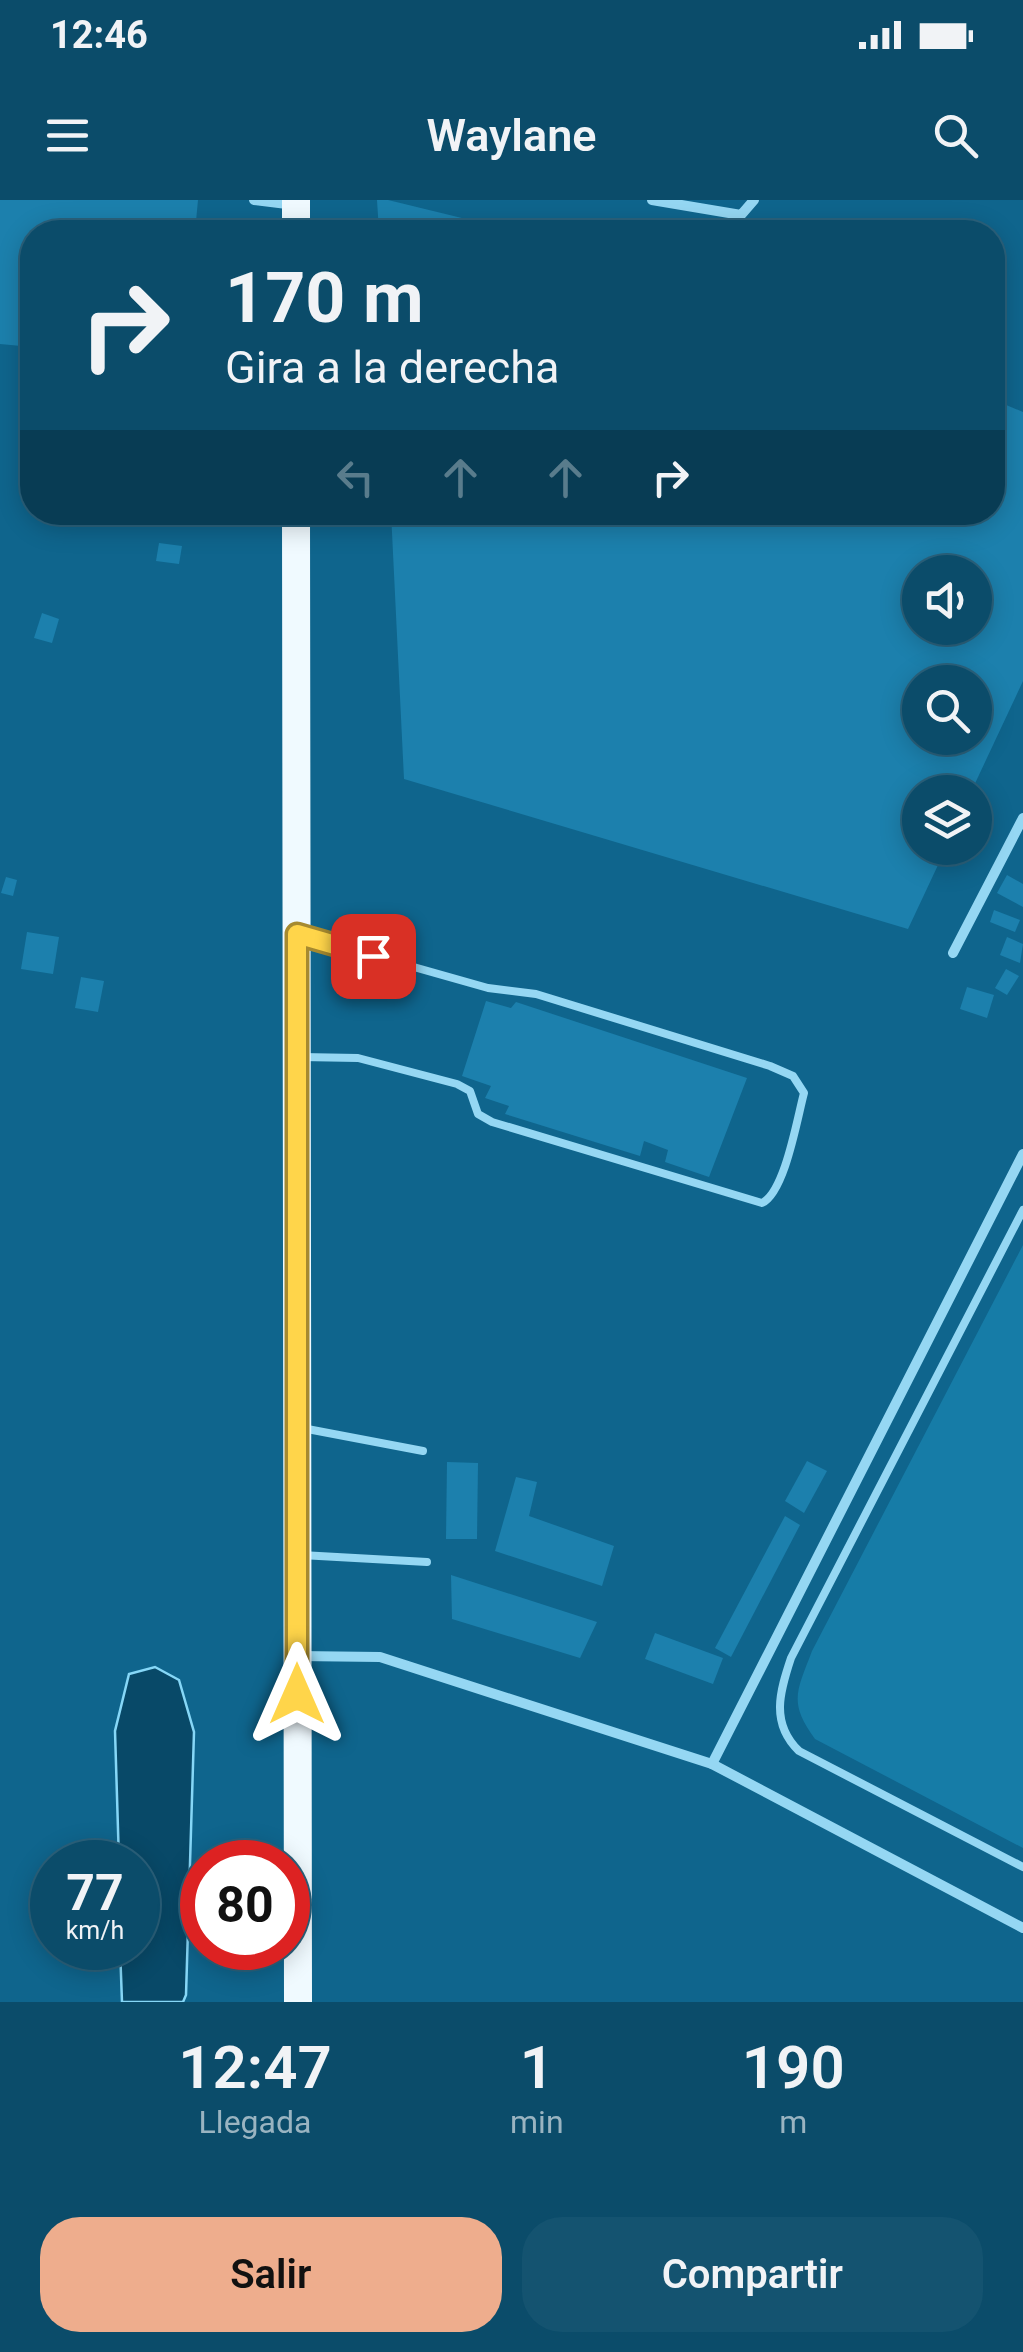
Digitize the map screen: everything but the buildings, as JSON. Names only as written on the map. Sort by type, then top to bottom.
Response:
[{"type":"highway","points":[[296,525],[298,2002]]},
{"type":"street","points":[[254,200],[296,213]]},
{"type":"street","points":[[652,200],[741,215],[754,200]]},
{"type":"street","points":[[953,953],[1023,818]]},
{"type":"street","points":[[712,1764],[1023,1154]]},
{"type":"street","points":[[297,1656],[380,1657],[712,1764],[1023,1928]]},
{"type":"lane","points":[[297,934],[488,988],[536,994],[770,1066],[793,1076],[804,1093],[779,1183],[770,1199],[762,1203],[492,1122],[478,1114],[470,1091],[456,1084],[358,1058],[297,1056]]},
{"type":"lane","points":[[1023,1210],[791,1658],[780,1692],[780,1720],[788,1740],[799,1750],[1023,1867]]},
{"type":"lane","points":[[297,1428],[424,1451]]},
{"type":"lane","points":[[297,1555],[427,1562]]},
{"type":"shaded area","points":[[1023,1245],[1023,1848],[815,1739],[801,1715],[798,1696],[812,1651]]},
{"type":"shaded area","points":[[155,1667],[179,1680],[194,1732],[191,1840],[180,1840],[180,1970],[187,1970],[183,2002],[122,2002],[121,1970],[160,1970],[160,1840],[118,1840],[115,1731],[129,1674]]},
{"type":"route","points":[[297,1694],[297,934],[373,956]]}]
